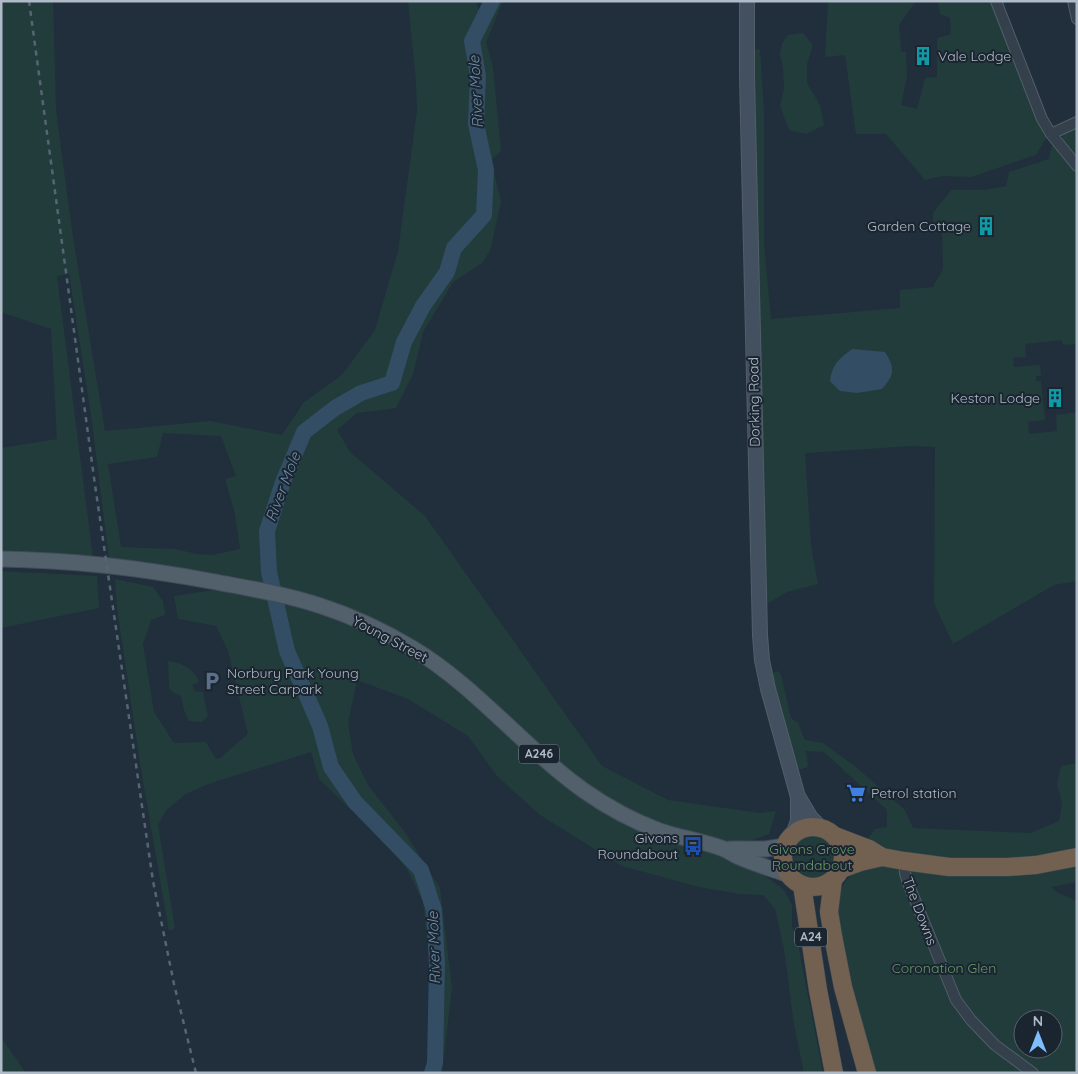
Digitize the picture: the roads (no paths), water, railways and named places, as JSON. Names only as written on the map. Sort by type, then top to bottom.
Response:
[{"type":"highway","points":[[882,857],[860,862],[819,887],[810,887],[795,880],[784,866],[783,856],[789,840],[802,829],[811,827],[869,849],[882,857],[904,861],[981,868],[1036,865],[1077,857]]},
{"type":"highway","points":[[828,832],[842,849],[843,859],[837,875]]},
{"type":"highway","name":"A24","points":[[837,875],[829,912],[843,987],[867,1073]]},
{"type":"highway","name":"A24","points":[[795,880],[834,1073]]},
{"type":"main road","name":"Dorking Road","points":[[747,1],[747,107],[760,635],[762,660],[768,689],[798,797],[798,821],[789,840]]},
{"type":"main road","name":"Young Street","points":[[1,559],[108,566],[229,584],[322,606],[374,627],[413,648],[444,669],[548,762],[583,790],[609,807],[661,831],[724,849],[795,880]]},
{"type":"main road","name":"Dorking Road","points":[[798,797],[811,818],[828,832]]},
{"type":"main road","name":"Young Street","points":[[724,849],[766,849],[789,840]]},
{"type":"street","points":[[996,1],[1019,58],[1035,105],[1051,134],[1077,166]]},
{"type":"street","points":[[1072,1],[1077,19]]},
{"type":"street","points":[[1051,134],[1077,122]]},
{"type":"street","name":"The Downs","points":[[904,861],[908,883],[956,1000],[971,1020],[995,1044],[1033,1073]]},
{"type":"water","points":[[852,349],[885,352],[891,363],[892,371],[889,380],[882,389],[857,393],[840,391],[830,381],[837,362]]},
{"type":"waterway","name":"River Mole","points":[[432,1073],[435,1063],[437,964],[434,910],[421,870],[355,802],[331,767],[320,726],[287,651],[269,572],[267,531],[283,482],[304,432],[335,408],[361,393],[392,383],[404,342],[423,306],[447,272],[454,248],[484,215],[486,170],[476,124],[478,76],[472,41],[492,1]]},
{"type":"railway","points":[[29,1],[95,485],[153,881],[174,984],[196,1073]]},
{"type":"place","name":"Vale Lodge","points":[[923,56]]},
{"type":"place","name":"Garden Cottage","points":[[986,226]]},
{"type":"place","name":"Keston Lodge","points":[[1055,398]]},
{"type":"place","name":"Norbury Park Young Street Carpark","points":[[212,681]]},
{"type":"place","name":"Petrol station","points":[[856,793]]},
{"type":"place","name":"Givons Roundabout","points":[[693,846]]},
{"type":"park label","name":"Givons Grove Roundabout","points":[[812,858]]},
{"type":"park label","name":"Coronation Glen","points":[[944,968]]}]
